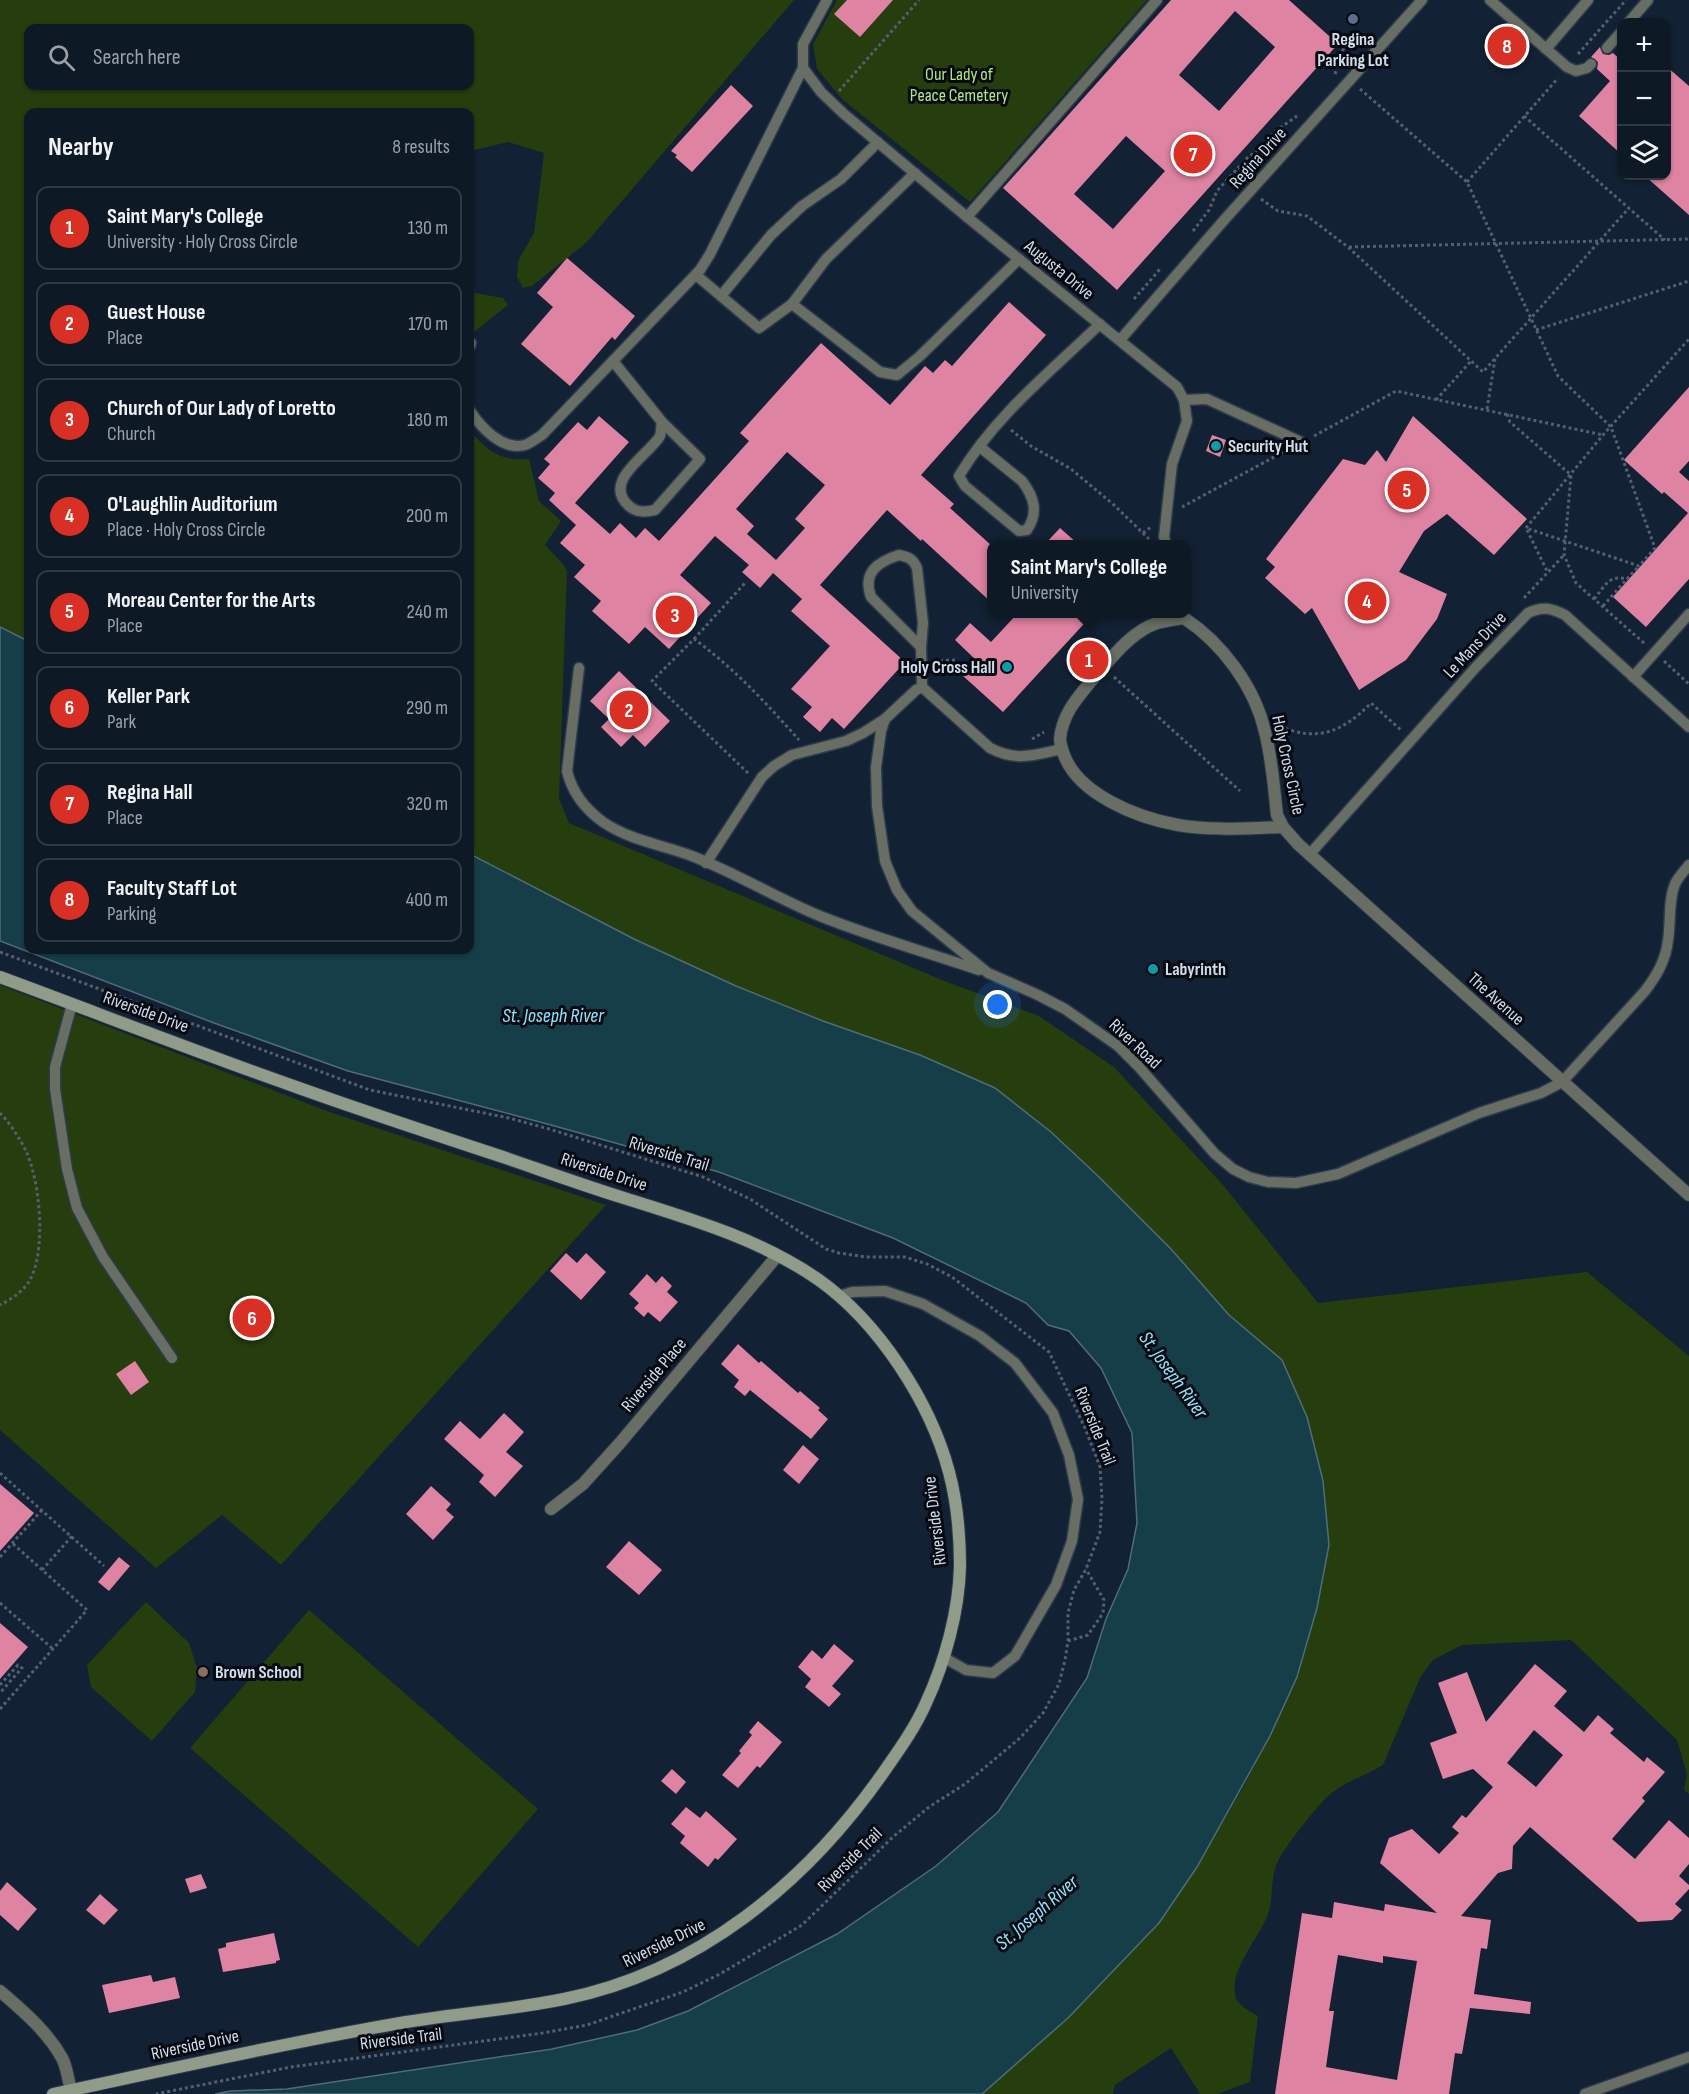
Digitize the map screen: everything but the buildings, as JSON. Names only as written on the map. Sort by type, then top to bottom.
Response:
[{"type":"street","name":"Holy Cross Circle","points":[[1176,618],[1155,624],[1132,637],[1074,701],[1064,722],[1060,742],[1066,762],[1080,780],[1105,799],[1157,821],[1192,827],[1283,827],[1277,815],[1265,731],[1256,703],[1241,676],[1221,650],[1186,618]]},
{"type":"street","name":"The Avenue","points":[[1283,827],[1309,855],[1689,1195]]},
{"type":"street","name":"Riverside Drive","points":[[0,977],[310,1092],[593,1188],[695,1220],[742,1238],[814,1277],[859,1313],[880,1338],[904,1373],[921,1404],[949,1471],[960,1549],[960,1578],[943,1657],[926,1703],[907,1738],[867,1796],[835,1836],[804,1869],[766,1902],[699,1949],[631,1980],[560,2000],[396,2023],[53,2094]]},
{"type":"street","name":"Riverside Place","points":[[551,1509],[583,1484],[777,1256]]},
{"type":"street","points":[[0,1991],[29,2016],[49,2039],[63,2060],[71,2090]]},
{"type":"lane","points":[[474,417],[493,436],[503,442],[525,445],[542,435],[696,275],[710,254],[803,68],[803,44],[827,0]]},
{"type":"lane","points":[[967,217],[1157,0]]},
{"type":"lane","name":"Regina Drive","points":[[1120,340],[1422,0]]},
{"type":"lane","points":[[1490,0],[1567,67],[1576,72],[1591,64]]},
{"type":"lane","points":[[1546,49],[1588,0]]},
{"type":"lane","points":[[1632,18],[1648,0]]},
{"type":"lane","points":[[1607,48],[1617,37]]},
{"type":"lane","name":"Augusta Drive","points":[[803,68],[830,101],[967,217],[1177,387],[1184,400]]},
{"type":"lane","points":[[721,296],[771,235],[802,206],[841,179],[878,142]]},
{"type":"lane","points":[[696,275],[759,328],[792,304],[826,259],[915,173]]},
{"type":"lane","points":[[792,304],[880,372],[897,375],[920,356],[1019,259]]},
{"type":"lane","points":[[980,447],[1023,481],[1033,499],[1034,510],[1028,530],[1019,531],[966,486],[959,476],[980,447],[1001,421],[1100,324]]},
{"type":"lane","points":[[613,361],[662,422],[700,459],[656,510],[645,512],[635,510],[622,498],[623,477],[660,436],[662,422]]},
{"type":"lane","points":[[1165,540],[1172,464],[1186,421],[1184,400],[1207,399],[1301,442]]},
{"type":"lane","points":[[921,647],[872,597],[868,587],[874,568],[899,555],[908,556],[917,568],[923,623],[922,687],[990,748],[1003,755],[1031,756],[1062,749]]},
{"type":"lane","name":"Le Mans Drive","points":[[1309,855],[1476,667],[1528,613],[1538,608],[1553,609],[1564,615],[1689,727]]},
{"type":"lane","points":[[1633,677],[1689,614]]},
{"type":"lane","points":[[579,668],[567,771],[570,783],[578,797],[604,822],[620,831],[706,862],[821,916],[884,940],[931,953],[988,974]]},
{"type":"lane","points":[[706,862],[762,777],[792,755],[846,741],[863,734],[885,720],[922,687]]},
{"type":"lane","name":"River Road","points":[[885,720],[881,731],[876,767],[877,806],[885,861],[897,890],[912,911],[988,974],[1038,995],[1065,1009],[1095,1029],[1139,1066],[1215,1154],[1233,1169],[1249,1177],[1268,1182],[1296,1183],[1338,1174],[1448,1126],[1541,1093],[1562,1082]]},
{"type":"lane","points":[[1562,1082],[1656,976],[1668,942],[1672,893],[1689,865]]},
{"type":"lane","points":[[72,1004],[55,1067],[55,1089],[67,1169],[77,1208],[103,1257],[172,1358]]},
{"type":"lane","points":[[840,1296],[852,1292],[885,1292],[923,1304],[980,1336],[1015,1363],[1053,1413],[1069,1455],[1078,1499],[1072,1541],[1056,1585],[1015,1656],[993,1673],[966,1670],[943,1657]]},
{"type":"lane","points":[[1585,2094],[1689,2057]]},
{"type":"path","points":[[830,101],[919,0]]},
{"type":"path","points":[[1467,182],[1626,0]]},
{"type":"path","points":[[1334,76],[1347,38]]},
{"type":"path","points":[[1350,80],[1467,182],[1558,375],[1611,427],[1655,548],[1603,606]]},
{"type":"path","points":[[1192,234],[1209,210],[1217,191],[1241,164],[1249,156],[1265,148],[1274,132],[1300,114]]},
{"type":"path","points":[[1524,116],[1665,240]]},
{"type":"path","points":[[1250,191],[1278,211],[1307,216],[1348,247],[1483,372],[1629,208]]},
{"type":"path","points":[[1348,247],[1689,240]]},
{"type":"path","points":[[1131,303],[1163,266]]},
{"type":"path","points":[[1536,330],[1689,281]]},
{"type":"path","points":[[1526,528],[1603,435],[1689,339]]},
{"type":"path","points":[[1487,410],[1495,358]]},
{"type":"path","points":[[1436,400],[1471,361]]},
{"type":"path","points":[[1143,533],[1167,515],[1396,391],[1603,435]]},
{"type":"path","points":[[1507,414],[1510,422],[1570,475]]},
{"type":"path","points":[[1001,421],[1031,446],[1071,469],[1149,540]]},
{"type":"path","points":[[1570,475],[1564,555],[1576,583],[1689,684]]},
{"type":"path","points":[[1526,528],[1639,566]]},
{"type":"path","points":[[1526,528],[1548,573]]},
{"type":"path","points":[[1522,600],[1564,555]]},
{"type":"path","points":[[1594,599],[1612,579],[1618,577],[1627,579]]},
{"type":"path","points":[[745,583],[652,681],[758,783]]},
{"type":"path","points":[[694,639],[708,649],[771,710],[808,750]]},
{"type":"path","points":[[1071,680],[1101,645]]},
{"type":"path","points":[[935,665],[934,661],[957,660]]},
{"type":"path","points":[[1103,667],[1240,791]]},
{"type":"path","points":[[1265,731],[1276,725],[1303,735],[1331,732],[1357,718],[1371,703],[1403,732]]},
{"type":"path","points":[[1025,742],[1043,735],[1047,727]]},
{"type":"path","name":"Riverside Trail","points":[[0,952],[370,1090],[509,1118],[703,1178],[750,1199],[826,1249],[866,1257],[905,1257],[927,1264],[952,1277],[1049,1352],[1085,1428],[1100,1467],[1102,1498],[1100,1532],[1086,1569],[1074,1590],[1068,1613],[1068,1641],[1059,1684],[1043,1713],[1020,1738],[965,1784],[929,1808],[894,1836],[802,1925],[720,1974],[682,1992],[587,2025],[533,2035],[291,2067],[156,2094]]},
{"type":"path","points":[[0,1113],[26,1151],[36,1184],[39,1220],[38,1258],[31,1278],[22,1290],[0,1305]]},
{"type":"path","points":[[0,1473],[104,1566]]},
{"type":"path","points":[[0,1557],[42,1510]]},
{"type":"path","points":[[42,1570],[72,1536]]},
{"type":"path","points":[[0,1709],[87,1610],[12,1544]]},
{"type":"path","points":[[1068,1641],[1088,1635],[1103,1612],[1104,1600],[1086,1569]]},
{"type":"path","points":[[0,1603],[53,1649]]},
{"type":"path","points":[[0,1686],[18,1665],[22,1668],[0,1693]]},
{"type":"green space","points":[[0,0],[794,0],[586,243],[532,286],[523,288],[517,277],[518,261],[534,233],[544,153],[508,142],[474,150],[474,108],[24,108],[24,639],[0,627]]},
{"type":"green space","name":"Our Lady of Peace Cemetery","points":[[837,0],[1147,0],[970,202],[843,100],[817,69],[813,44]]},
{"type":"green space","points":[[474,293],[503,298],[508,305],[474,332]]},
{"type":"green space","points":[[474,436],[496,454],[509,458],[529,459],[539,501],[561,521],[545,545],[564,565],[567,572],[559,798],[569,823],[947,982],[1039,1016],[1114,1067],[1223,1185],[1318,1303],[1587,1272],[1689,1356],[1689,1794],[1684,1790],[1687,1774],[1677,1740],[1571,1640],[1462,1645],[1433,1660],[1421,1676],[1383,1765],[1328,1796],[1299,1829],[1279,1859],[1274,1871],[1269,1911],[1242,1962],[1235,1984],[1235,1995],[1238,2002],[1258,2016],[1250,2082],[1217,2094],[1200,2094],[1171,2048],[1115,2085],[1113,2094],[982,2094],[1068,2018],[1159,1923],[1197,1867],[1245,1784],[1297,1677],[1282,1360],[1229,1315],[1171,1249],[823,1021],[736,986],[634,939],[474,856]]},
{"type":"green space","points":[[0,985],[327,1111],[606,1205],[281,1565],[222,1515],[156,1568],[0,1430]]},
{"type":"green space","points":[[146,1602],[189,1643],[197,1668],[195,1692],[152,1741],[91,1687],[87,1665]]},
{"type":"green space","points":[[309,1610],[538,1809],[418,1947],[190,1748]]},
{"type":"water","name":"St. Joseph River","points":[[0,627],[24,639],[24,950],[0,941]]},
{"type":"water","name":"St. Joseph River","points":[[474,856],[634,939],[736,986],[823,1021],[920,1055],[995,1088],[1051,1132],[1098,1176],[1171,1249],[1229,1315],[1282,1360],[1307,1417],[1323,1481],[1329,1545],[1317,1608],[1297,1677],[1270,1736],[1197,1867],[1159,1923],[1068,2018],[982,2094],[215,2094],[231,2091],[287,2089],[552,2049],[637,2030],[688,2011],[837,1934],[936,1866],[998,1812],[1087,1678],[1106,1619],[1128,1569],[1137,1523],[1132,1433],[1101,1368],[1069,1331],[1048,1325],[1026,1303],[893,1238],[719,1172],[348,1071],[34,954],[474,954]]},
{"type":"place","name":"Regina Parking Lot","points":[[1353,19]]},
{"type":"place","name":"Faculty Staff Lot","points":[[1507,46]]},
{"type":"place","name":"Regina Hall","points":[[1193,154]]},
{"type":"place","name":"Security Hut","points":[[1216,446]]},
{"type":"place","name":"Moreau Center for the Arts","points":[[1407,490]]},
{"type":"place","name":"O'Laughlin Auditorium","points":[[1367,601]]},
{"type":"place","name":"Church of Our Lady of Loretto","points":[[675,615]]},
{"type":"place","name":"Saint Mary's College","points":[[1089,660]]},
{"type":"place","name":"Holy Cross Hall","points":[[1007,667]]},
{"type":"place","name":"Guest House","points":[[629,710]]},
{"type":"place","name":"Labyrinth","points":[[1153,969]]},
{"type":"place","name":"Keller Park","points":[[252,1318]]},
{"type":"place","name":"Brown School","points":[[203,1672]]}]
